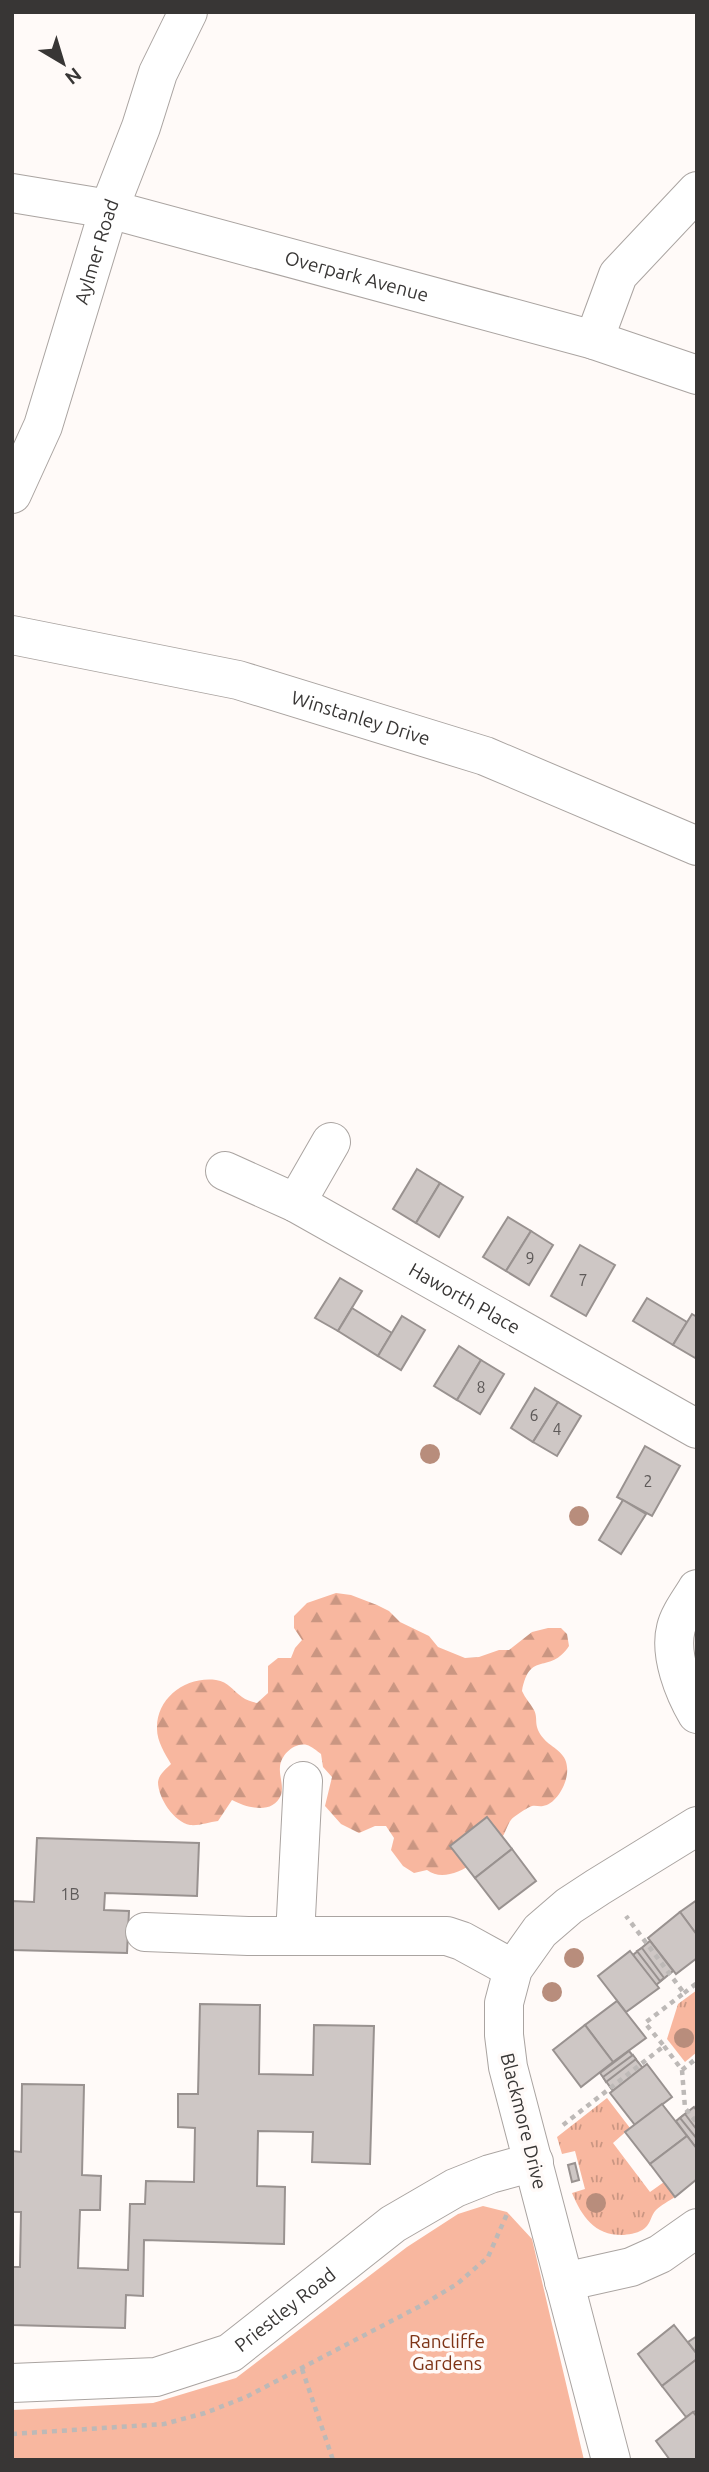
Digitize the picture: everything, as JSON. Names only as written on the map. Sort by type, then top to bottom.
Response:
[{"type":"street","name":"Aylmer Road","points":[[12,494],[43,426],[109,209],[141,127],[158,72],[188,12]]},
{"type":"street","points":[[594,340],[618,275],[697,191]]},
{"type":"street","name":"Overpark Avenue","points":[[12,193],[109,209],[594,340],[697,375]]},
{"type":"street","name":"Winstanley Drive","points":[[12,635],[238,680],[485,756],[697,846]]},
{"type":"street","points":[[296,1203],[331,1142]]},
{"type":"street","name":"Haworth Place","points":[[225,1171],[296,1203],[697,1429]]},
{"type":"street","points":[[697,1588],[676,1629],[676,1657],[681,1682],[697,1714]]},
{"type":"street","points":[[295,1936],[303,1781]]},
{"type":"street","name":"Blackmore Drive","points":[[611,2460],[508,2067],[504,2003],[513,1969],[540,1931],[569,1906],[697,1826]]},
{"type":"street","points":[[145,1932],[447,1936],[462,1941],[513,1969]]},
{"type":"street","name":"Priestley Road","points":[[12,2383],[156,2377],[230,2353],[393,2224],[455,2188],[490,2174],[531,2149]]},
{"type":"street","points":[[564,2282],[631,2267],[660,2254],[697,2228]]},
{"type":"path","points":[[628,1869],[647,1896],[625,1915],[684,1993]]},
{"type":"path","points":[[697,1983],[645,2023],[682,2070],[685,2108],[697,2123]]},
{"type":"path","points":[[531,2149],[664,2046]]},
{"type":"path","points":[[682,2070],[697,2058]]},
{"type":"path","points":[[302,2369],[333,2460]]},
{"type":"green space","points":[[336,1593],[351,1595],[389,1611],[400,1622],[429,1636],[438,1647],[465,1658],[509,1650],[532,1632],[548,1628],[561,1628],[567,1634],[569,1646],[562,1655],[530,1670],[522,1691],[534,1710],[540,1734],[566,1762],[564,1785],[553,1801],[530,1807],[514,1817],[493,1847],[466,1868],[445,1875],[427,1870],[414,1873],[403,1866],[391,1850],[394,1838],[386,1826],[375,1826],[359,1833],[341,1824],[325,1806],[332,1777],[323,1767],[321,1754],[307,1745],[293,1747],[283,1758],[280,1767],[281,1795],[272,1805],[259,1808],[232,1800],[218,1821],[190,1825],[173,1814],[161,1795],[158,1782],[171,1764],[160,1743],[157,1729],[158,1718],[167,1699],[175,1691],[194,1682],[216,1680],[227,1684],[245,1699],[257,1703],[268,1693],[268,1666],[278,1658],[291,1658],[302,1640],[294,1628],[294,1616],[307,1603]]},
{"type":"green space","points":[[697,1990],[697,2052],[685,2062],[667,2039],[678,2004]]},
{"type":"green space","points":[[607,2098],[630,2128],[613,2143],[650,2192],[664,2182],[675,2197],[656,2210],[645,2228],[624,2235],[597,2228],[580,2210],[572,2193],[585,2189],[575,2151],[562,2154],[557,2137]]},
{"type":"green space","name":"Rancliffe Gardens","points":[[483,2206],[507,2212],[532,2239],[584,2460],[12,2460],[12,2410],[153,2403],[236,2378],[407,2247],[458,2214]]},
{"type":"building","points":[[417,1169],[440,1183],[416,1223],[393,1209]]},
{"type":"building","points":[[440,1183],[463,1197],[439,1237],[416,1223]]},
{"type":"building","points":[[508,1217],[531,1231],[506,1271],[483,1257]]},
{"type":"building","points":[[531,1231],[553,1245],[529,1285],[506,1271]]},
{"type":"building","points":[[580,1245],[615,1265],[586,1316],[551,1296]]},
{"type":"building","points":[[340,1278],[362,1291],[338,1331],[315,1318]]},
{"type":"building","points":[[647,1298],[687,1322],[673,1345],[633,1321]]},
{"type":"building","points":[[352,1308],[392,1333],[378,1356],[338,1331]]},
{"type":"building","points":[[692,1314],[697,1317],[697,1359],[673,1345]]},
{"type":"building","points":[[402,1316],[425,1330],[401,1370],[378,1356]]},
{"type":"building","points":[[459,1346],[481,1360],[457,1400],[434,1386]]},
{"type":"building","points":[[481,1360],[504,1374],[480,1414],[457,1400]]},
{"type":"building","points":[[535,1388],[558,1402],[533,1442],[511,1428]]},
{"type":"building","points":[[558,1402],[581,1416],[557,1456],[533,1442]]},
{"type":"building","points":[[645,1446],[680,1466],[652,1516],[617,1497]]},
{"type":"building","points":[[623,1500],[646,1514],[621,1554],[599,1540]]},
{"type":"building","points":[[487,1817],[512,1849],[475,1878],[450,1846]]},
{"type":"building","points":[[37,1838],[199,1843],[197,1896],[105,1893],[104,1910],[129,1911],[127,1953],[12,1950],[12,1901],[34,1902]]},
{"type":"building","points":[[512,1849],[536,1881],[499,1909],[475,1878]]},
{"type":"building","points":[[697,1900],[697,1935],[680,1912]]},
{"type":"building","points":[[680,1912],[697,1935],[697,1958],[676,1974],[648,1938]]},
{"type":"building","points":[[650,1941],[673,1971],[656,1985],[633,1955]]},
{"type":"building","points":[[642,1948],[664,1978],[660,1981],[637,1951]]},
{"type":"building","points":[[630,1951],[659,1988],[626,2012],[598,1976]]},
{"type":"building","points":[[617,2001],[646,2038],[613,2062],[585,2025]]},
{"type":"building","points":[[200,2004],[260,2005],[259,2074],[313,2075],[314,2025],[374,2026],[370,2164],[312,2162],[313,2132],[258,2131],[257,2186],[285,2187],[284,2244],[144,2240],[143,2296],[126,2295],[125,2328],[12,2325],[12,2267],[20,2267],[21,2212],[12,2212],[12,2151],[21,2152],[22,2084],[84,2085],[82,2175],[101,2176],[100,2210],[80,2210],[78,2268],[128,2270],[130,2204],[145,2204],[146,2181],[194,2182],[195,2128],[178,2127],[178,2094],[198,2094]]},
{"type":"building","points":[[585,2025],[613,2062],[581,2087],[553,2050]]},
{"type":"building","points":[[629,2051],[643,2068],[613,2091],[600,2073]]},
{"type":"building","points":[[633,2055],[636,2059],[606,2082],[603,2077]]},
{"type":"building","points":[[647,2064],[672,2097],[635,2125],[610,2093]]},
{"type":"building","points":[[662,2104],[687,2136],[650,2164],[625,2132]]},
{"type":"building","points":[[694,2107],[697,2111],[697,2149],[676,2121]]},
{"type":"building","points":[[685,2114],[697,2130],[697,2139],[680,2118]]},
{"type":"building","points":[[687,2136],[697,2149],[697,2179],[675,2197],[650,2164]]},
{"type":"building","points":[[575,2163],[579,2180],[572,2182],[568,2165]]},
{"type":"building","points":[[674,2325],[697,2354],[697,2359],[662,2386],[638,2354]]},
{"type":"building","points":[[697,2336],[697,2354],[688,2342]]},
{"type":"building","points":[[697,2359],[697,2410],[686,2417],[662,2386]]},
{"type":"building","points":[[693,2412],[697,2417],[697,2460],[670,2460],[656,2441]]}]
